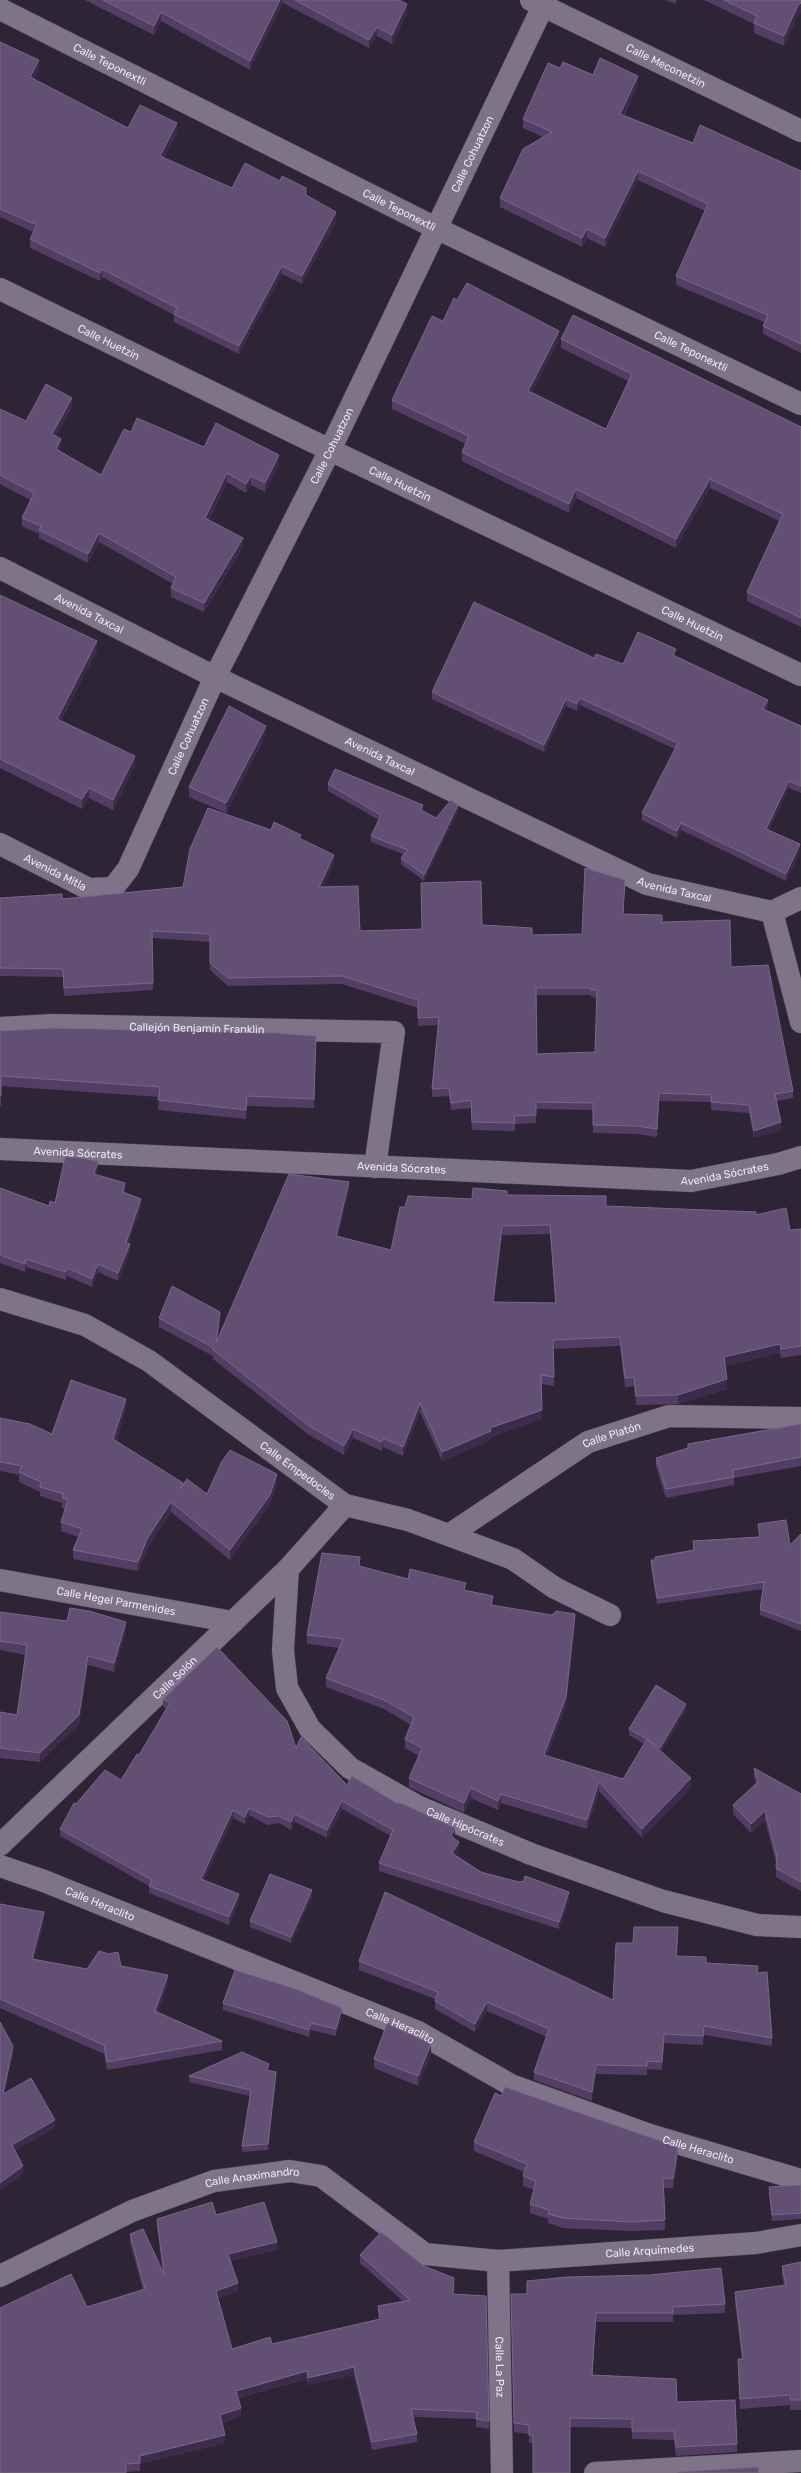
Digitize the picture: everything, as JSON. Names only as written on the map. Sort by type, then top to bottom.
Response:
[{"type":"street","name":"Calle Meconetzin","points":[[540,2],[801,131]]},
{"type":"street","name":"Calle Cohuatzon","points":[[113,888],[128,869],[216,678],[438,229],[540,2]]},
{"type":"street","name":"Calle Teponextli","points":[[0,8],[438,229],[801,404]]},
{"type":"street","name":"Calle Huetzin","points":[[0,289],[330,450],[801,675]]},
{"type":"street","name":"Avenida Taxcal","points":[[0,568],[216,678],[647,884],[772,912]]},
{"type":"street","name":"Avenida Mitla","points":[[0,844],[89,889],[113,888]]},
{"type":"street","points":[[801,898],[772,912],[801,1022]]},
{"type":"street","name":"Callejón Benjamín Franklin","points":[[0,1028],[52,1025],[394,1032],[375,1167]]},
{"type":"street","name":"Avenida Sócrates","points":[[0,1149],[691,1181],[778,1164],[801,1157]]},
{"type":"street","name":"Calle Empedocles","points":[[0,1299],[85,1325],[150,1361],[345,1506],[408,1520],[512,1559],[555,1588],[610,1615]]},
{"type":"street","name":"Calle Platón","points":[[449,1535],[588,1442],[669,1416],[801,1418]]},
{"type":"street","name":"Calle Solón","points":[[4,1835],[288,1569],[345,1506]]},
{"type":"street","name":"Calle Hipócrates","points":[[288,1569],[283,1650],[288,1688],[310,1729],[350,1768],[426,1810],[530,1854],[656,1898],[757,1925],[801,1927]]},
{"type":"street","name":"Calle Hegel Parmenides","points":[[0,1580],[233,1622]]},
{"type":"street","name":"Calle Heraclito","points":[[0,1866],[44,1881],[418,2032],[512,2085],[650,2135],[801,2180]]},
{"type":"street","name":"Calle Anaximandro","points":[[0,2276],[132,2211],[214,2181],[290,2171],[321,2176],[425,2254],[498,2262]]},
{"type":"street","name":"Calle Arquímedes","points":[[498,2262],[756,2243],[801,2235]]},
{"type":"street","name":"Calle La Paz","points":[[498,2262],[502,2473]]},
{"type":"street","points":[[595,2473],[801,2461]]},
{"type":"building","points":[[103,0],[280,0],[250,61],[161,12],[154,26]]},
{"type":"building","points":[[295,0],[399,0],[407,4],[392,35],[377,27],[369,40]]},
{"type":"building","points":[[724,0],[801,0],[801,3],[798,5],[784,36],[754,23],[757,16]]},
{"type":"building","points":[[0,42],[39,60],[30,77],[128,128],[140,105],[177,123],[160,156],[232,188],[245,163],[280,181],[282,176],[306,188],[306,195],[336,212],[302,276],[282,266],[239,346],[174,314],[177,308],[102,269],[100,273],[30,239],[37,225],[0,209]]},
{"type":"building","points":[[600,58],[638,76],[620,114],[693,143],[700,125],[801,171],[801,344],[763,326],[768,315],[676,276],[708,204],[638,171],[605,238],[587,229],[582,238],[500,198],[523,149],[552,132],[523,119],[548,63],[560,68],[563,62],[593,75]]},
{"type":"building","points":[[467,283],[559,331],[528,391],[606,429],[632,374],[561,339],[573,315],[801,427],[801,618],[747,592],[783,514],[710,479],[676,539],[576,489],[569,504],[498,470],[462,452],[469,436],[392,400],[432,316],[443,321],[454,298],[457,300]]},
{"type":"building","points":[[46,384],[72,398],[52,434],[61,439],[56,449],[101,475],[124,429],[131,432],[137,418],[204,447],[216,423],[279,455],[265,483],[251,476],[246,484],[227,473],[205,518],[243,538],[204,603],[171,588],[176,577],[99,533],[88,554],[39,530],[41,526],[22,518],[34,493],[0,475],[0,409],[26,421]]},
{"type":"building","points":[[0,595],[97,641],[57,719],[135,756],[113,800],[89,788],[82,799],[0,759]]},
{"type":"building","points":[[474,602],[594,658],[596,654],[623,664],[638,632],[676,649],[673,655],[768,700],[763,709],[801,726],[801,786],[789,781],[766,829],[800,844],[786,874],[681,823],[677,831],[642,813],[678,743],[580,698],[577,704],[566,699],[544,745],[432,692]]},
{"type":"building","points":[[229,706],[266,726],[226,803],[189,787]]},
{"type":"building","points":[[335,769],[423,805],[421,810],[436,818],[451,800],[458,805],[424,875],[401,858],[408,850],[371,836],[381,815],[328,784]]},
{"type":"building","points":[[208,808],[271,830],[274,822],[301,835],[299,838],[334,855],[319,887],[358,886],[360,931],[422,929],[421,883],[481,881],[482,925],[532,928],[532,935],[582,934],[585,868],[625,880],[623,914],[662,915],[662,922],[730,920],[731,967],[768,965],[793,1091],[775,1094],[781,1122],[754,1131],[749,1105],[711,1102],[711,1095],[659,1093],[657,1129],[637,1126],[593,1125],[593,1103],[536,1102],[536,1115],[514,1116],[515,1123],[472,1122],[471,1100],[451,1103],[449,1088],[432,1089],[439,1017],[418,1018],[418,1000],[342,976],[228,978],[210,963],[210,934],[152,931],[153,983],[64,988],[63,969],[0,968],[0,898],[62,894],[62,899],[183,887],[190,849]],"holes":[[[536,988],[591,988],[591,990],[597,990],[595,1052],[537,1054]]]},
{"type":"building","points":[[52,1028],[276,1033],[316,1036],[314,1099],[247,1096],[246,1110],[158,1100],[160,1087],[1,1076],[0,1096],[0,1031]]},
{"type":"building","points":[[65,1157],[75,1157],[98,1161],[94,1174],[125,1183],[123,1192],[141,1199],[126,1243],[130,1244],[118,1273],[98,1264],[92,1279],[67,1268],[66,1272],[26,1259],[25,1264],[0,1255],[0,1188],[49,1206],[50,1201],[55,1203]]},
{"type":"building","points":[[289,1174],[349,1182],[336,1236],[391,1250],[400,1207],[405,1207],[408,1196],[472,1199],[473,1188],[507,1191],[507,1195],[606,1196],[606,1206],[756,1212],[756,1215],[786,1208],[790,1230],[801,1229],[801,1346],[781,1349],[780,1344],[724,1357],[727,1379],[678,1395],[636,1396],[634,1377],[625,1378],[620,1337],[553,1340],[554,1377],[541,1375],[542,1410],[490,1428],[491,1431],[442,1452],[420,1403],[403,1447],[383,1438],[382,1442],[353,1429],[344,1446],[309,1426],[213,1350],[214,1348],[159,1318],[172,1286],[220,1312],[216,1343]],"holes":[[[550,1225],[556,1303],[493,1302],[502,1226]]]},
{"type":"building","points":[[71,1380],[126,1399],[113,1439],[183,1483],[180,1489],[187,1479],[207,1494],[221,1463],[230,1450],[277,1474],[270,1495],[230,1550],[171,1502],[147,1539],[138,1562],[73,1550],[82,1529],[61,1522],[68,1500],[62,1498],[64,1494],[40,1487],[41,1482],[19,1472],[22,1466],[0,1462],[0,1418],[30,1424],[52,1434]]},
{"type":"building","points":[[801,1424],[801,1457],[733,1470],[734,1477],[666,1489],[656,1458],[688,1448],[688,1444]]},
{"type":"building","points":[[786,1520],[790,1545],[801,1534],[801,1624],[760,1609],[764,1582],[657,1598],[651,1560],[655,1560],[655,1557],[694,1550],[693,1541],[760,1537],[758,1524]]},
{"type":"building","points":[[322,1553],[360,1557],[359,1566],[408,1579],[410,1569],[466,1583],[464,1590],[493,1596],[491,1605],[552,1615],[556,1611],[575,1614],[566,1697],[544,1755],[623,1779],[647,1739],[691,1778],[642,1829],[599,1782],[587,1820],[501,1794],[498,1801],[471,1788],[464,1803],[409,1778],[422,1748],[405,1739],[414,1717],[384,1700],[326,1678],[343,1639],[307,1635]]},
{"type":"building","points":[[70,1608],[89,1611],[126,1622],[114,1663],[88,1656],[79,1715],[40,1753],[0,1748],[0,1712],[17,1715],[27,1645],[0,1641],[0,1612],[67,1621]]},
{"type":"building","points":[[217,1647],[287,1721],[296,1748],[301,1737],[347,1785],[352,1776],[398,1804],[399,1802],[455,1828],[451,1836],[459,1842],[452,1853],[481,1872],[519,1882],[524,1881],[525,1876],[569,1892],[559,1922],[379,1863],[393,1830],[342,1801],[327,1830],[295,1814],[291,1822],[279,1816],[268,1817],[249,1808],[245,1817],[233,1810],[201,1879],[239,1894],[229,1917],[149,1886],[152,1880],[60,1829],[74,1803],[76,1804],[105,1770],[121,1780],[137,1754],[139,1755],[170,1703],[163,1699]]},
{"type":"building","points":[[656,1685],[686,1704],[660,1748],[629,1729]]},
{"type":"building","points":[[754,1768],[801,1794],[801,1882],[776,1868],[777,1857],[765,1811],[751,1824],[733,1805],[758,1782]]},
{"type":"building","points":[[270,1874],[312,1890],[291,1937],[250,1921]]},
{"type":"building","points":[[385,1892],[613,2000],[616,1943],[633,1943],[634,1927],[678,1927],[676,1956],[706,1957],[706,1963],[758,1966],[757,1973],[767,1972],[772,2038],[704,2026],[703,2036],[664,2034],[662,2062],[647,2061],[647,2066],[596,2065],[592,2092],[534,2072],[549,2029],[487,2002],[475,2024],[435,2001],[438,1992],[359,1961]]},
{"type":"building","points":[[0,1904],[44,1912],[32,1959],[87,1969],[99,1951],[109,1954],[118,1952],[121,1966],[168,1975],[155,2011],[222,2041],[107,2062],[104,2045],[0,1999]]},
{"type":"building","points":[[235,1970],[293,1988],[342,2008],[336,2029],[311,2023],[309,2030],[223,2003]]},
{"type":"building","points":[[0,2022],[13,2046],[3,2094],[31,2078],[55,2120],[12,2145],[23,2166],[0,2183]]},
{"type":"building","points":[[387,2023],[431,2044],[418,2076],[374,2059]]},
{"type":"building","points":[[242,2052],[269,2064],[267,2070],[276,2072],[268,2144],[242,2146],[251,2090],[189,2076]]},
{"type":"building","points":[[505,2087],[678,2147],[673,2179],[663,2178],[665,2220],[630,2222],[563,2218],[548,2214],[549,2210],[530,2204],[536,2181],[523,2176],[527,2164],[474,2142],[495,2093],[501,2096]]},
{"type":"building","points":[[801,2185],[801,2213],[772,2215],[769,2187]]},
{"type":"building","points":[[212,2202],[216,2215],[264,2202],[277,2242],[228,2254],[238,2283],[216,2291],[232,2349],[270,2337],[272,2344],[380,2319],[378,2306],[410,2300],[360,2255],[381,2232],[424,2266],[454,2278],[453,2294],[486,2296],[489,2421],[476,2419],[477,2412],[411,2409],[417,2434],[372,2442],[354,2367],[308,2378],[307,2371],[236,2391],[241,2408],[220,2415],[225,2435],[140,2456],[140,2463],[126,2464],[126,2473],[0,2473],[0,2308],[71,2274],[87,2307],[145,2289],[130,2234],[143,2229],[164,2274],[157,2219]]},
{"type":"building","points":[[801,2262],[801,2400],[790,2400],[790,2395],[740,2399],[738,2359],[743,2359],[735,2292],[786,2285],[782,2266]]},
{"type":"building","points":[[721,2268],[725,2304],[673,2307],[673,2313],[596,2313],[592,2375],[676,2379],[677,2402],[735,2400],[737,2444],[676,2447],[674,2431],[632,2431],[632,2419],[570,2418],[570,2473],[533,2473],[533,2435],[529,2435],[529,2425],[514,2423],[511,2294],[527,2294],[527,2281],[568,2277],[649,2275]]},
{"type":"building","points":[[758,2467],[759,2473],[678,2473],[678,2472]]}]
